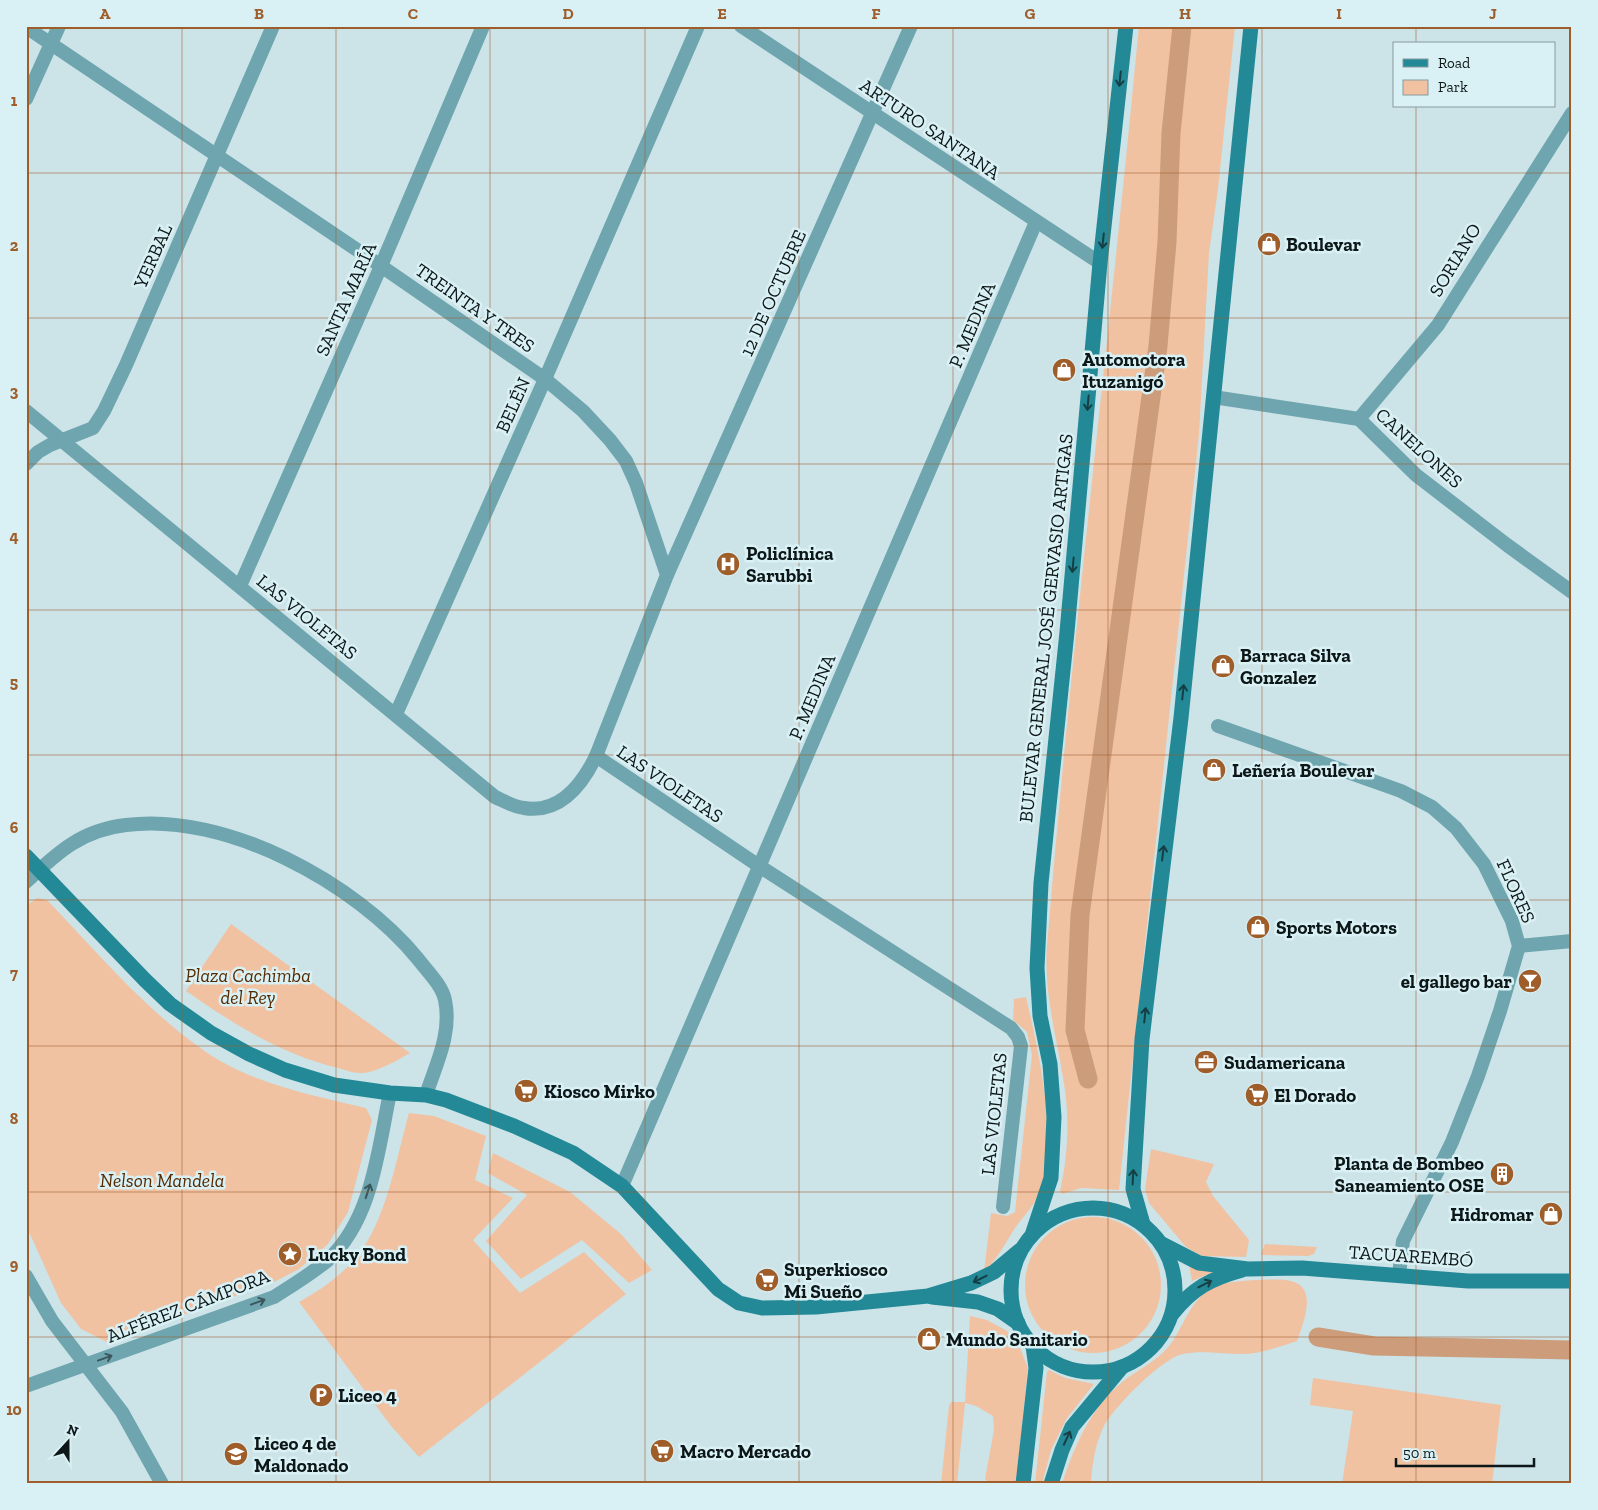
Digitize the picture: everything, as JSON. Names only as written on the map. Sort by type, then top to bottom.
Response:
[{"type":"main road","name":"BULEVAR GENERAL JOSÉ GERVASIO ARTIGAS","points":[[1033,1232],[1050,1178],[1054,1117],[1050,1064],[1040,1016],[1037,968],[1041,883],[1067,632],[1100,263],[1126,26]]},
{"type":"main road","points":[[1143,1224],[1133,1189],[1142,1039],[1181,718],[1251,26]]},
{"type":"main road","points":[[26,856],[170,1004],[211,1033],[249,1054],[286,1070],[334,1085],[390,1093],[426,1095],[514,1126],[572,1153],[622,1186],[718,1289],[739,1303],[762,1308],[816,1307],[928,1296],[971,1283],[994,1272],[1020,1251]]},
{"type":"main road","points":[[1099,1208],[1122,1213],[1143,1224],[1162,1244],[1172,1266],[1175,1291],[1172,1315],[1161,1337],[1144,1355],[1122,1367],[1098,1372],[1074,1370],[1052,1361],[1033,1346],[1018,1323],[1011,1300],[1011,1275],[1020,1251],[1033,1232],[1052,1218],[1075,1209],[1099,1208]]},
{"type":"main road","name":"TACUAREMBÓ","points":[[1162,1244],[1199,1263],[1248,1269],[1302,1268],[1399,1274],[1468,1281],[1572,1281]]},
{"type":"main road","name":"TACUAREMBÓ","points":[[1172,1315],[1197,1288],[1222,1276],[1248,1269]]},
{"type":"main road","points":[[928,1296],[978,1302],[998,1309],[1018,1323]]},
{"type":"main road","points":[[1023,1484],[1036,1368],[1033,1346]]},
{"type":"main road","points":[[1051,1484],[1072,1427],[1122,1367]]},
{"type":"street","points":[[26,99],[59,26]]},
{"type":"street","name":"YERBAL","points":[[26,464],[38,452],[93,428],[104,411],[218,156],[273,26]]},
{"type":"street","name":"SANTA MARÍA","points":[[240,586],[381,266],[483,26]]},
{"type":"street","name":"BELÉN","points":[[396,714],[545,379],[698,26]]},
{"type":"street","name":"ARTURO SANTANA","points":[[740,26],[1100,263]]},
{"type":"street","name":"12 DE OCTUBRE","points":[[667,575],[874,114],[911,26]]},
{"type":"street","name":"TREINTA Y TRES","points":[[26,27],[545,379],[583,411],[610,440],[626,462],[650,519],[667,575]]},
{"type":"street","name":"SORIANO","points":[[1359,419],[1438,326],[1501,222],[1572,113]]},
{"type":"street","name":"P. MEDINA","points":[[622,1186],[1036,222]]},
{"type":"street","name":"CANELONES","points":[[1213,397],[1359,419],[1416,476],[1506,546],[1572,592]]},
{"type":"street","name":"LAS VIOLETAS","points":[[26,411],[495,797],[523,808],[546,809],[558,804],[586,776],[596,756],[759,866],[1011,1028],[1018,1037],[1021,1046],[1003,1207]]},
{"type":"street","points":[[596,756],[667,575]]},
{"type":"street","name":"FLORES","points":[[1218,726],[1393,788],[1432,807],[1456,828],[1484,864],[1512,921],[1519,946],[1478,1076],[1452,1142],[1403,1241],[1399,1274]]},
{"type":"street","points":[[26,882],[62,848],[95,832],[125,825],[157,823],[199,828],[238,839],[293,862],[330,883],[388,926],[433,978],[445,998],[448,1029],[426,1095]]},
{"type":"street","points":[[1519,946],[1572,941]]},
{"type":"street","name":"ALFÉREZ CÁMPORA","points":[[26,1386],[274,1297],[307,1277],[329,1258],[348,1234],[363,1207],[376,1163],[390,1093]]},
{"type":"street","points":[[26,1276],[52,1321],[122,1412],[162,1484]]},
{"type":"green space","points":[[1139,26],[1235,26],[1218,189],[1209,253],[1199,434],[1119,1190],[1081,1188],[1062,1194],[1060,1191],[1066,1157],[1067,1110],[1047,985],[1047,946],[1079,601]]},
{"type":"green space","name":"Nelson Mandela","points":[[37,898],[47,900],[143,1000],[184,1036],[206,1052],[243,1072],[283,1087],[366,1108],[372,1120],[348,1212],[328,1244],[299,1269],[274,1282],[107,1342],[81,1329],[61,1303],[26,1225],[26,906]]},
{"type":"green space","name":"Plaza Cachimba del Rey","points":[[231,924],[410,1053],[386,1066],[366,1073],[349,1071],[297,1055],[258,1037],[186,991]]},
{"type":"green space","points":[[1026,997],[1045,1096],[1048,1149],[1045,1173],[1039,1194],[1034,1203],[1015,1228],[997,1257],[984,1272],[991,1213],[1007,1216],[1015,1212],[1032,1055],[1027,1032],[1013,1020],[1014,999]]},
{"type":"green space","points":[[409,1113],[434,1116],[486,1136],[475,1180],[513,1198],[473,1240],[520,1293],[584,1252],[626,1294],[419,1457],[391,1426],[299,1302],[342,1272],[365,1245],[382,1210],[389,1190]]},
{"type":"green space","points":[[1151,1149],[1214,1164],[1206,1182],[1213,1196],[1249,1240],[1246,1257],[1202,1256],[1186,1247],[1149,1203],[1145,1189]]},
{"type":"green space","points":[[493,1153],[570,1192],[621,1234],[652,1270],[629,1283],[582,1240],[521,1279],[486,1241],[527,1195],[488,1173]]},
{"type":"green space","points":[[1093,1217],[1119,1222],[1131,1228],[1141,1237],[1150,1247],[1156,1259],[1161,1285],[1156,1311],[1150,1323],[1141,1333],[1131,1342],[1119,1348],[1093,1353],[1067,1348],[1055,1342],[1045,1333],[1036,1323],[1030,1311],[1025,1285],[1030,1259],[1036,1247],[1045,1237],[1055,1228],[1067,1222]]},
{"type":"green space","points":[[1265,1244],[1317,1247],[1314,1254],[1308,1256],[1263,1255],[1261,1254]]},
{"type":"green space","points":[[1189,1265],[1214,1272],[1192,1281]]},
{"type":"green space","points":[[1285,1280],[1301,1286],[1307,1300],[1305,1318],[1297,1341],[1255,1353],[1197,1352],[1183,1354],[1174,1358],[1138,1385],[1108,1420],[1096,1448],[1091,1484],[1062,1484],[1084,1429],[1100,1405],[1121,1383],[1164,1352],[1204,1293],[1211,1288],[1229,1282]]},
{"type":"green space","points":[[970,1316],[987,1320],[1007,1331],[1020,1348],[1028,1368],[1016,1484],[990,1484],[985,1479],[994,1430],[993,1416],[976,1406],[965,1403],[957,1484],[941,1484],[949,1406],[951,1402],[965,1402]]},
{"type":"green space","points":[[1049,1370],[1065,1378],[1094,1384],[1067,1418],[1051,1450],[1042,1484],[1035,1484],[1047,1372]]},
{"type":"green space","points":[[1313,1378],[1501,1405],[1492,1484],[1342,1484],[1353,1411],[1310,1405]]},
{"type":"waterway","points":[[1088,1079],[1075,1030],[1080,915],[1158,346],[1167,242],[1171,133],[1182,26]]},
{"type":"waterway","points":[[1318,1337],[1374,1346],[1571,1350]]},
{"type":"place","name":"Boulevar","points":[[1269,244]]},
{"type":"place","name":"Automotora Ituzanigó","points":[[1064,370]]},
{"type":"place","name":"Policlínica Sarubbi","points":[[728,564]]},
{"type":"place","name":"Barraca Silva Gonzalez","points":[[1223,666]]},
{"type":"place","name":"Leñería Boulevar","points":[[1214,770]]},
{"type":"place","name":"Sports Motors","points":[[1258,927]]},
{"type":"place","name":"el gallego bar","points":[[1530,981]]},
{"type":"place","name":"Sudamericana","points":[[1206,1062]]},
{"type":"place","name":"Kiosco Mirko","points":[[526,1091]]},
{"type":"place","name":"El Dorado","points":[[1257,1095]]},
{"type":"place","name":"Planta de Bombeo Saneamiento OSE","points":[[1502,1174]]},
{"type":"place","name":"Hidromar","points":[[1551,1214]]},
{"type":"place","name":"Lucky Bond","points":[[290,1254]]},
{"type":"place","name":"Superkiosco Mi Sueño","points":[[767,1280]]},
{"type":"place","name":"Mundo Sanitario","points":[[929,1339]]},
{"type":"place","name":"Liceo 4","points":[[321,1395]]},
{"type":"place","name":"Macro Mercado","points":[[662,1451]]},
{"type":"place","name":"Liceo 4 de Maldonado","points":[[236,1454]]}]
